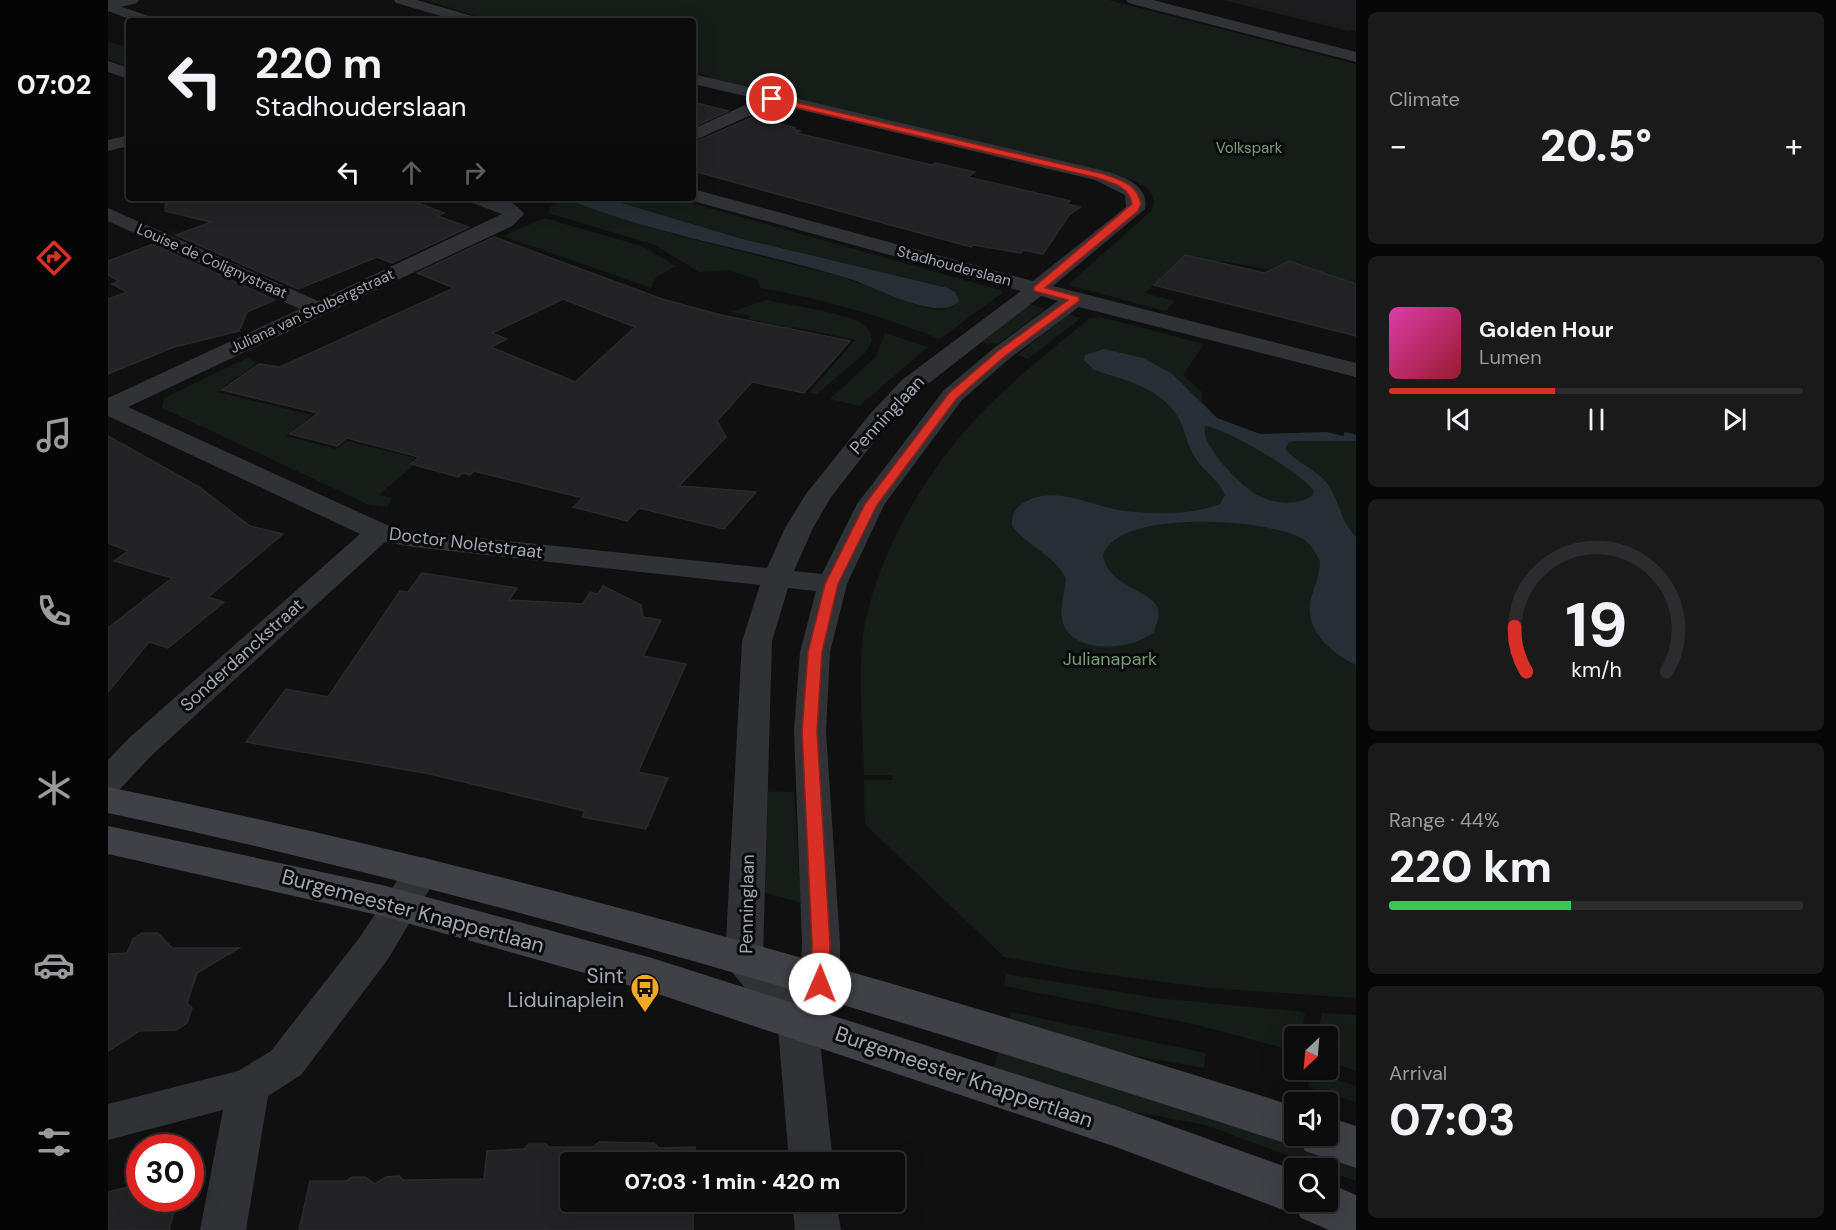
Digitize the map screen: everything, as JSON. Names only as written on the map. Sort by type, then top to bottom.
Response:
[{"type":"main road","name":"Burgemeester Knappertlaan","points":[[108,800],[257,831],[423,870],[744,959],[820,984],[990,1030],[1284,1123]]},
{"type":"main road","name":"Burgemeester Knappertlaan","points":[[108,840],[233,864],[400,905],[652,975],[1260,1177],[1284,1188]]},
{"type":"main road","points":[[1338,1141],[1356,1147]]},
{"type":"main road","points":[[1338,1210],[1356,1218]]},
{"type":"street","points":[[108,6],[131,0]]},
{"type":"street","points":[[401,0],[464,18]]},
{"type":"street","points":[[1134,0],[1356,57]]},
{"type":"street","points":[[108,6],[141,18]]},
{"type":"street","points":[[108,66],[126,73]]},
{"type":"street","name":"Penninglaan","points":[[696,80],[1101,176],[1128,187],[1135,194],[1137,204],[1134,209],[1037,289],[929,370],[879,419],[819,494],[799,528],[777,577],[757,641],[744,959],[798,1022],[820,984],[821,943],[810,731],[815,652],[832,584],[871,504],[953,395],[1002,353],[1075,299]]},
{"type":"street","points":[[696,135],[772,99]]},
{"type":"street","points":[[108,146],[126,141]]},
{"type":"street","name":"Stadhouderslaan","points":[[696,196],[1037,289],[1356,370]]},
{"type":"street","name":"Juliana van Stolbergstraat","points":[[108,407],[505,222],[514,214],[505,207],[486,201]]},
{"type":"street","name":"Louise de Colignystraat","points":[[108,214],[317,309]]},
{"type":"street","name":"Doctor Noletstraat","points":[[108,407],[379,532],[413,539],[777,577]]},
{"type":"street","name":"Sonderdanckstraat","points":[[108,781],[140,747],[379,532]]},
{"type":"street","points":[[777,577],[832,584]]},
{"type":"street","points":[[108,1122],[249,1086],[286,1063],[374,948],[423,870]]},
{"type":"street","points":[[798,1022],[810,1152]]},
{"type":"street","points":[[223,1230],[249,1086]]},
{"type":"street","points":[[815,1212],[818,1230]]},
{"type":"shaded area","points":[[1230,0],[1356,0],[1356,31]]},
{"type":"shaded area","points":[[572,201],[615,201],[739,238],[948,288],[955,292],[959,301],[950,307],[923,306],[817,269],[671,233]]},
{"type":"shaded area","points":[[1104,349],[1143,358],[1171,373],[1217,418],[1260,434],[1327,432],[1343,436],[1345,432],[1356,435],[1356,441],[1289,442],[1285,449],[1326,482],[1346,523],[1356,537],[1356,665],[1330,648],[1312,623],[1310,603],[1320,561],[1311,546],[1303,539],[1286,532],[1260,526],[1196,522],[1164,524],[1136,530],[1115,540],[1103,555],[1106,566],[1121,581],[1154,603],[1158,609],[1158,621],[1154,632],[1133,643],[1106,647],[1081,642],[1071,635],[1062,621],[1066,578],[1054,563],[1025,540],[1012,526],[1014,513],[1020,505],[1035,497],[1048,495],[1074,498],[1125,511],[1173,513],[1209,508],[1220,504],[1225,495],[1193,454],[1181,422],[1162,398],[1129,381],[1094,370],[1084,360],[1085,355]],"holes":[[[1205,426],[1229,434],[1280,463],[1307,483],[1314,491],[1312,496],[1285,503],[1257,495],[1232,474],[1215,454],[1208,443]]]},
{"type":"green space","name":"Volkspark","points":[[425,0],[1109,0],[1356,64],[1356,284],[1185,256],[1145,293],[1175,301],[1165,311],[1068,285],[1151,211],[1154,203],[1152,196],[1142,185],[1111,173],[707,78],[710,76],[696,73],[696,18],[482,18]]},
{"type":"green space","points":[[1222,0],[1237,0],[1352,29],[1348,31]]},
{"type":"green space","points":[[108,42],[126,46],[126,66],[108,59]]},
{"type":"green space","points":[[563,201],[573,201],[676,235],[839,276],[928,308],[941,310],[955,306],[948,288],[739,238],[615,201],[684,201],[1000,290],[1002,293],[940,339],[852,309],[760,288],[758,280],[729,270],[699,272],[655,245],[548,213],[550,207]]},
{"type":"green space","points":[[544,218],[642,246],[676,266],[656,277],[651,288],[503,236]]},
{"type":"green space","points":[[766,300],[832,313],[856,321],[868,328],[872,341],[865,353],[817,394],[809,393],[855,340],[793,327],[781,340],[773,339],[783,326],[748,319],[750,316],[731,312]]},
{"type":"green space","points":[[1027,303],[1045,309],[998,344],[982,342]]},
{"type":"green space","points":[[1068,314],[1081,318],[1028,359],[1017,355]]},
{"type":"green space","name":"Julianapark","points":[[1101,317],[1204,344],[1183,375],[1202,392],[1202,401],[1217,418],[1260,434],[1327,432],[1343,436],[1345,432],[1356,435],[1356,998],[1208,988],[1082,971],[1004,957],[865,824],[864,780],[893,780],[892,775],[864,775],[861,663],[869,605],[896,534],[936,468],[981,413],[1016,380],[1090,318]]},
{"type":"green space","points":[[885,333],[928,347],[859,406],[830,399],[876,356]]},
{"type":"green space","points":[[247,358],[257,363],[217,392],[312,415],[286,436],[336,449],[347,441],[415,458],[410,463],[415,464],[379,495],[392,498],[387,507],[369,505],[162,408],[164,398]]},
{"type":"green space","points":[[760,791],[794,792],[801,903],[763,892]]},
{"type":"green space","points":[[1006,974],[1157,998],[1305,1012],[1303,1026],[1284,1026],[1284,1048],[1198,1025],[1004,986]]},
{"type":"green space","points":[[1011,1012],[1206,1053],[1204,1068],[1101,1050],[1009,1025]]},
{"type":"green space","points":[[1322,1013],[1356,1015],[1356,1071],[1338,1065],[1338,1026],[1319,1026]]},
{"type":"green space","points":[[1000,1046],[1284,1137],[1284,1146],[1312,1146],[1356,1160],[1356,1181],[1338,1174],[1338,1158],[1294,1158],[1206,1125],[1070,1100],[991,1074]]},
{"type":"green space","points":[[1310,1080],[1337,1080],[1356,1086],[1356,1102],[1338,1096],[1338,1092],[1324,1092],[1308,1087]]},
{"type":"building","points":[[696,103],[728,111],[696,126]]},
{"type":"building","points":[[753,117],[796,128],[792,129],[800,131],[796,133],[932,165],[936,163],[975,172],[968,177],[1070,201],[1067,204],[1080,207],[1069,215],[1043,254],[1023,250],[1021,253],[974,245],[971,247],[696,172],[696,142]]},
{"type":"building","points":[[166,201],[414,201],[444,213],[437,216],[469,227],[392,263],[377,257],[298,289],[176,235],[211,222],[165,211]]},
{"type":"building","points":[[494,237],[662,299],[721,315],[850,341],[804,393],[752,382],[717,421],[726,437],[679,486],[756,492],[724,529],[639,508],[627,521],[573,507],[583,498],[474,471],[470,475],[462,473],[458,477],[411,464],[419,457],[347,438],[337,446],[290,434],[318,413],[222,390],[259,364],[280,367],[454,288],[417,273]],"holes":[[[563,299],[635,327],[575,382],[491,347],[507,339],[492,333]]]},
{"type":"building","points":[[153,244],[275,300],[247,312],[239,331],[174,347],[108,374],[108,299],[127,292],[112,284],[119,281],[108,275],[108,261]]},
{"type":"building","points":[[1185,255],[1265,273],[1289,261],[1356,284],[1356,336],[1154,285]]},
{"type":"building","points":[[108,436],[199,487],[250,526],[283,534],[208,597],[224,602],[168,648],[149,642],[108,692],[108,628],[172,578],[114,561],[128,551],[108,543]]},
{"type":"building","points":[[422,573],[517,588],[509,600],[583,604],[590,592],[598,594],[603,586],[641,605],[643,617],[661,620],[643,656],[686,664],[638,772],[668,778],[646,829],[582,817],[585,811],[430,774],[246,742],[286,689],[328,697],[400,591],[408,592]]},
{"type":"building","points":[[142,933],[158,933],[172,948],[239,948],[197,973],[187,1003],[192,1008],[187,1023],[176,1030],[139,1031],[108,1051],[108,954],[127,953],[133,939]]},
{"type":"building","points":[[599,1142],[654,1143],[659,1148],[695,1147],[695,1152],[560,1152],[560,1212],[694,1212],[693,1230],[299,1230],[310,1181],[346,1181],[352,1177],[365,1177],[375,1184],[386,1177],[399,1176],[403,1180],[484,1179],[487,1151],[524,1149],[529,1144],[546,1144],[549,1147],[593,1147]]},
{"type":"building","points":[[126,1188],[126,1212],[174,1212],[169,1230],[108,1230],[108,1192]]},
{"type":"place","name":"Sint Liduinaplein","points":[[645,1014]]},
{"type":"route","points":[[772,99],[1101,176],[1128,187],[1135,194],[1137,204],[1134,209],[1037,289],[1075,299],[1002,353],[953,395],[871,504],[832,584],[815,652],[810,731],[821,943],[820,984]]}]
